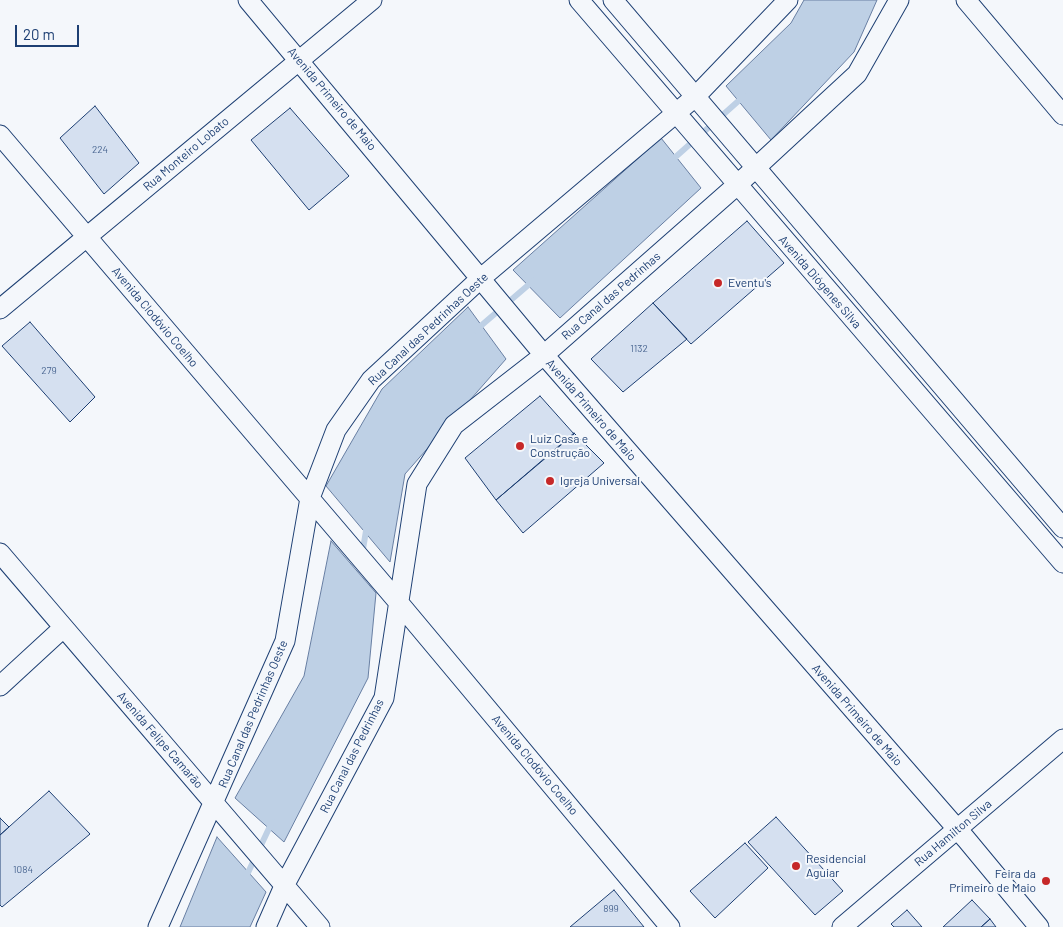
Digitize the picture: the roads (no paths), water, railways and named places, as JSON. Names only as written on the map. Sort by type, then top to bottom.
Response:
[{"type":"street","name":"Avenida Primeiro de Maio","points":[[248,0],[299,59],[528,337],[957,829],[1039,927]]},
{"type":"street","name":"Rua Monteiro Lobato","points":[[0,309],[372,0]]},
{"type":"street","name":"Avenida Diógenes Silva","points":[[579,0],[1063,564]]},
{"type":"street","name":"Avenida Diógenes Silva","points":[[613,0],[755,169],[1063,528]]},
{"type":"street","name":"Rua Canal das Pedrinhas Oeste","points":[[158,927],[220,808],[286,640],[315,505],[336,430],[371,380],[486,286],[695,97],[788,0]]},
{"type":"street","name":"Rua Canal das Pedrinhas","points":[[266,927],[279,879],[384,698],[417,484],[454,425],[544,355],[755,169],[857,74],[899,0]]},
{"type":"street","points":[[966,0],[1063,115]]},
{"type":"street","name":"Avenida Clodóvio Coelho","points":[[0,135],[399,603],[670,927]]},
{"type":"street","name":"Avenida Felipe Camarão","points":[[0,553],[320,927]]},
{"type":"street","points":[[0,686],[63,628]]},
{"type":"street","name":"Rua Hamilton Silva","points":[[842,927],[1063,739]]},
{"type":"water","points":[[804,0],[877,0],[854,52],[771,140],[726,86],[791,23]]},
{"type":"water","points":[[661,138],[701,188],[560,318],[513,270]]},
{"type":"water","points":[[468,307],[506,359],[405,474],[390,562],[326,486],[382,389]]},
{"type":"water","points":[[331,541],[376,593],[368,678],[284,842],[235,798],[304,676]]},
{"type":"water","points":[[217,837],[266,892],[250,927],[180,927]]},
{"type":"waterway","points":[[671,161],[744,96]]},
{"type":"waterway","points":[[476,330],[533,281]]},
{"type":"waterway","points":[[362,555],[367,525]]},
{"type":"waterway","points":[[245,879],[272,822]]},
{"type":"place","name":"Eventu's","points":[[718,283]]},
{"type":"place","name":"Luiz Casa e Construção","points":[[520,446]]},
{"type":"place","name":"Igreja Universal","points":[[550,481]]},
{"type":"place","name":"Residencial Aguiar","points":[[796,866]]},
{"type":"place","name":"Feira da Primeiro de Maio","points":[[1046,881]]}]
